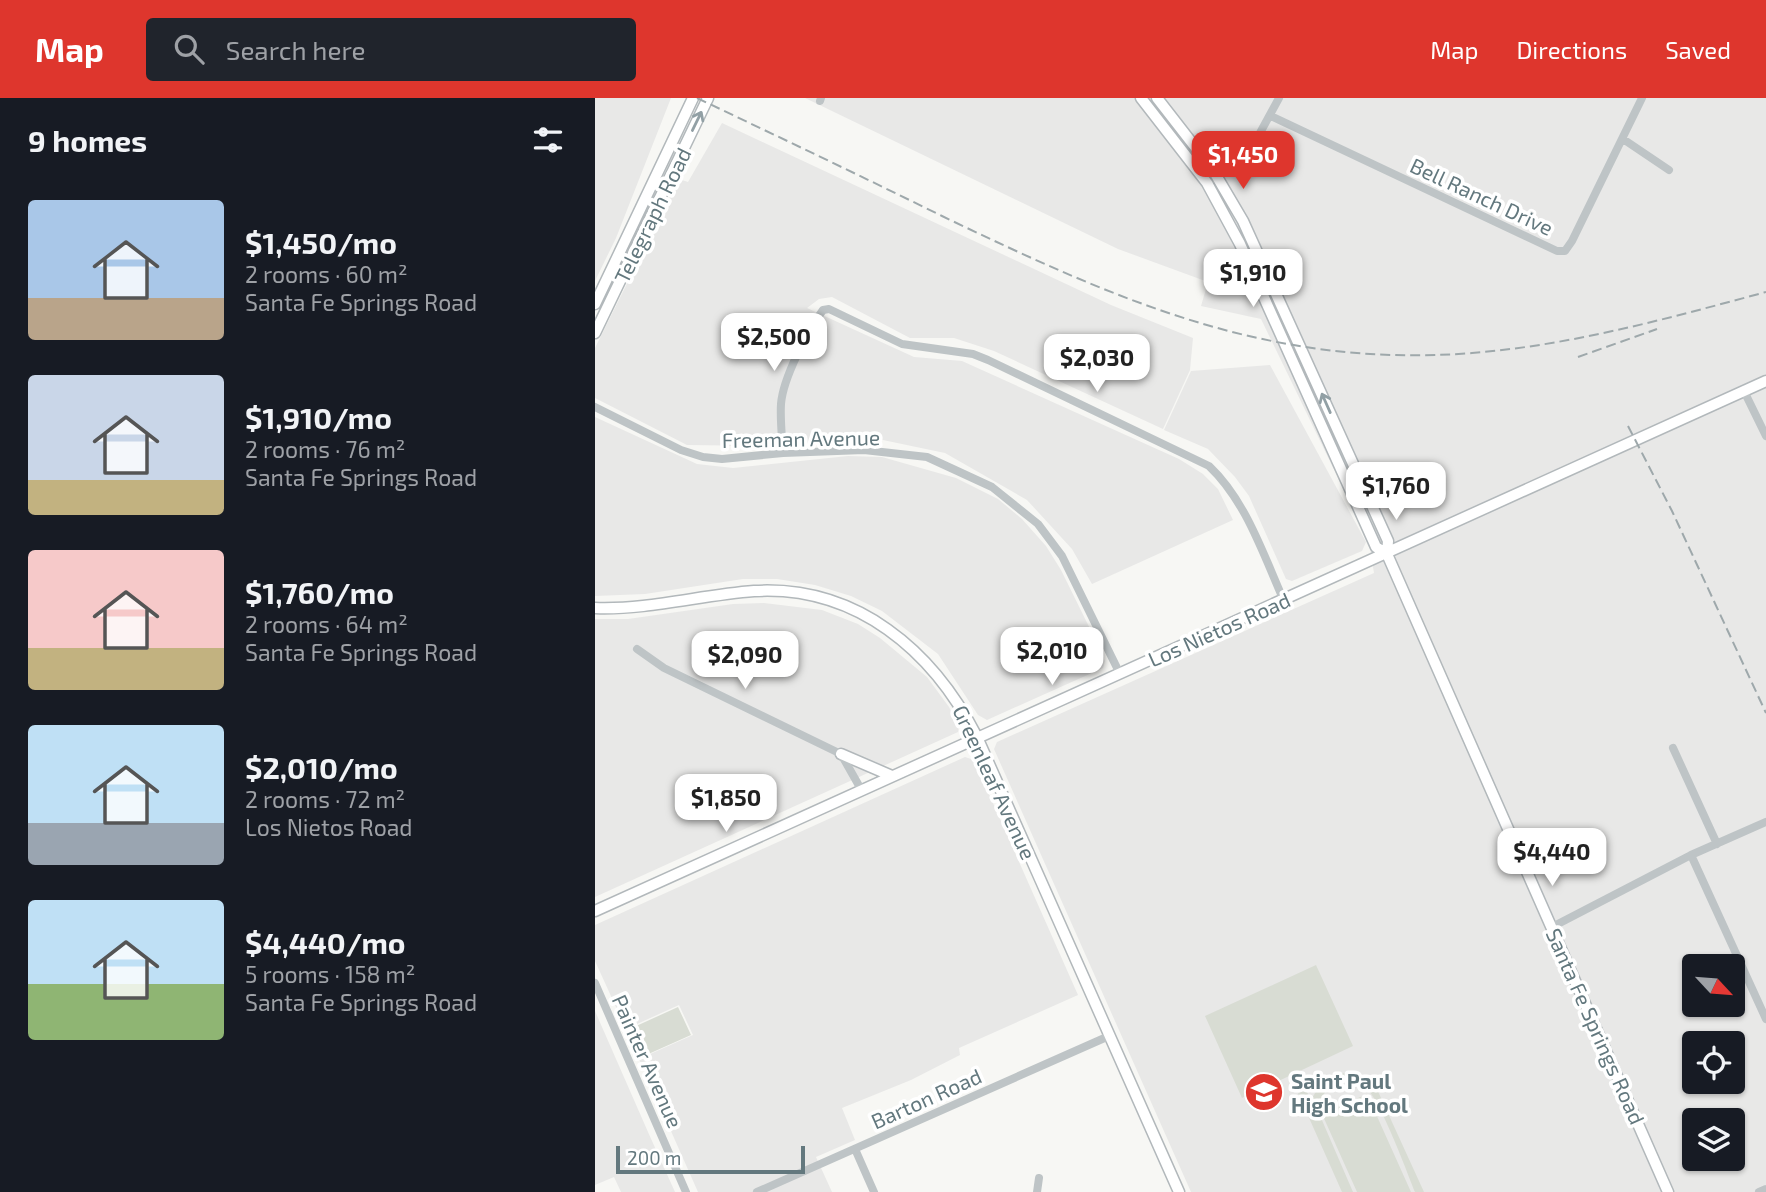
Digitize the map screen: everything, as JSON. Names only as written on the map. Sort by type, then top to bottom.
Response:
[{"type":"main road","name":"Telegraph Road","points":[[595,304],[693,98]]},
{"type":"main road","name":"Telegraph Road","points":[[595,333],[708,98]]},
{"type":"main road","name":"Santa Fe Springs Road","points":[[1141,98],[1207,183],[1240,244],[1376,547],[1387,554]]},
{"type":"main road","name":"Santa Fe Springs Road","points":[[1157,98],[1217,175],[1261,256],[1388,541],[1387,554],[1668,1192]]},
{"type":"main road","name":"Los Nietos Road","points":[[595,911],[1766,381]]},
{"type":"main road","points":[[1343,470],[1354,466]]},
{"type":"main road","name":"Greenleaf Avenue","points":[[595,608],[757,591],[801,594],[839,604],[893,632],[924,658],[951,690],[977,737],[1179,1192]]},
{"type":"main road","points":[[841,754],[893,776]]},
{"type":"street","points":[[1207,183],[1248,155],[1279,98]]},
{"type":"street","name":"Bell Ranch Drive","points":[[1271,116],[1557,251],[1565,251],[1573,242],[1642,98]]},
{"type":"street","points":[[1623,139],[1669,170]]},
{"type":"street","points":[[783,453],[781,402],[786,382],[823,310],[837,312],[902,344],[973,354],[988,360],[1209,466],[1226,481],[1242,508],[1284,601]]},
{"type":"street","points":[[1744,391],[1766,436]]},
{"type":"street","name":"Freeman Avenue","points":[[595,407],[681,450],[703,457],[864,450],[927,457],[992,487],[1038,524],[1062,556],[1120,674]]},
{"type":"street","points":[[637,649],[664,668],[841,754],[862,791]]},
{"type":"street","points":[[1673,748],[1717,844]]},
{"type":"street","points":[[1552,927],[1691,855],[1766,822]]},
{"type":"street","points":[[1691,855],[1766,1019]]},
{"type":"street","name":"Painter Avenue","points":[[595,983],[687,1192]]},
{"type":"street","name":"Barton Road","points":[[757,1192],[1109,1036]]},
{"type":"street","points":[[855,1149],[874,1192]]},
{"type":"street","points":[[1037,1192],[1038,1178]]},
{"type":"street","points":[[1759,1192],[1766,1189]]},
{"type":"shaded area","points":[[595,98],[671,98],[616,238],[595,281]]},
{"type":"shaded area","points":[[805,98],[1766,98],[1766,1192],[1191,1192],[994,749],[997,742],[1374,573],[1369,542],[1261,319],[1201,306],[1208,282],[1118,249]]},
{"type":"shaded area","points":[[722,123],[1111,305],[1193,338],[1190,370],[1163,429],[994,351],[954,338],[910,338],[832,297],[819,299],[807,308],[914,357],[962,361],[1179,459],[1203,474],[1218,489],[1233,520],[1092,584],[1072,549],[1027,500],[945,453],[878,439],[769,446],[687,445],[595,398],[595,348],[679,179],[688,182]]},
{"type":"shaded area","points":[[1270,365],[1366,542],[1362,551],[1292,581],[1286,579],[1249,496],[1235,477],[1208,449],[1164,430],[1191,371]]},
{"type":"shaded area","points":[[595,417],[697,464],[733,468],[848,456],[882,457],[956,478],[998,499],[1022,519],[1046,546],[1061,570],[1100,649],[1105,661],[1103,668],[987,720],[978,715],[938,654],[882,611],[851,596],[815,585],[777,579],[743,579],[645,594],[595,596]]},
{"type":"shaded area","points":[[764,603],[822,610],[858,624],[880,638],[927,677],[949,707],[959,727],[958,732],[595,897],[595,619],[628,619],[733,604]]},
{"type":"shaded area","points":[[965,757],[974,760],[1078,995],[959,1048],[960,1055],[911,1080],[842,1108],[855,1140],[816,1157],[832,1192],[698,1192],[639,1059],[693,1035],[679,1005],[626,1029],[595,961],[595,925]]},
{"type":"shaded area","points":[[1316,965],[1353,1046],[1242,1098],[1205,1016]]},
{"type":"shaded area","points":[[678,1007],[691,1035],[635,1060],[623,1032]]},
{"type":"shaded area","points":[[595,1011],[675,1192],[621,1192],[614,1177],[595,1185]]},
{"type":"shaded area","points":[[1340,1073],[1360,1075],[1376,1087],[1424,1192],[1415,1192],[1393,1137],[1372,1095],[1360,1084],[1346,1081],[1327,1090],[1318,1111],[1353,1192],[1342,1192],[1298,1093],[1306,1090],[1311,1100],[1322,1081]]},
{"type":"shaded area","points":[[1367,1094],[1411,1192],[1357,1192],[1322,1114]]},
{"type":"railway","points":[[697,98],[1071,276],[1134,301],[1263,339],[1329,350],[1399,355],[1472,353],[1584,337],[1766,292]]},
{"type":"railway","points":[[1578,357],[1657,329]]},
{"type":"railway","points":[[1628,426],[1672,511],[1766,713]]},
{"type":"place","name":"Saint Paul High School","points":[[1264,1092]]}]
